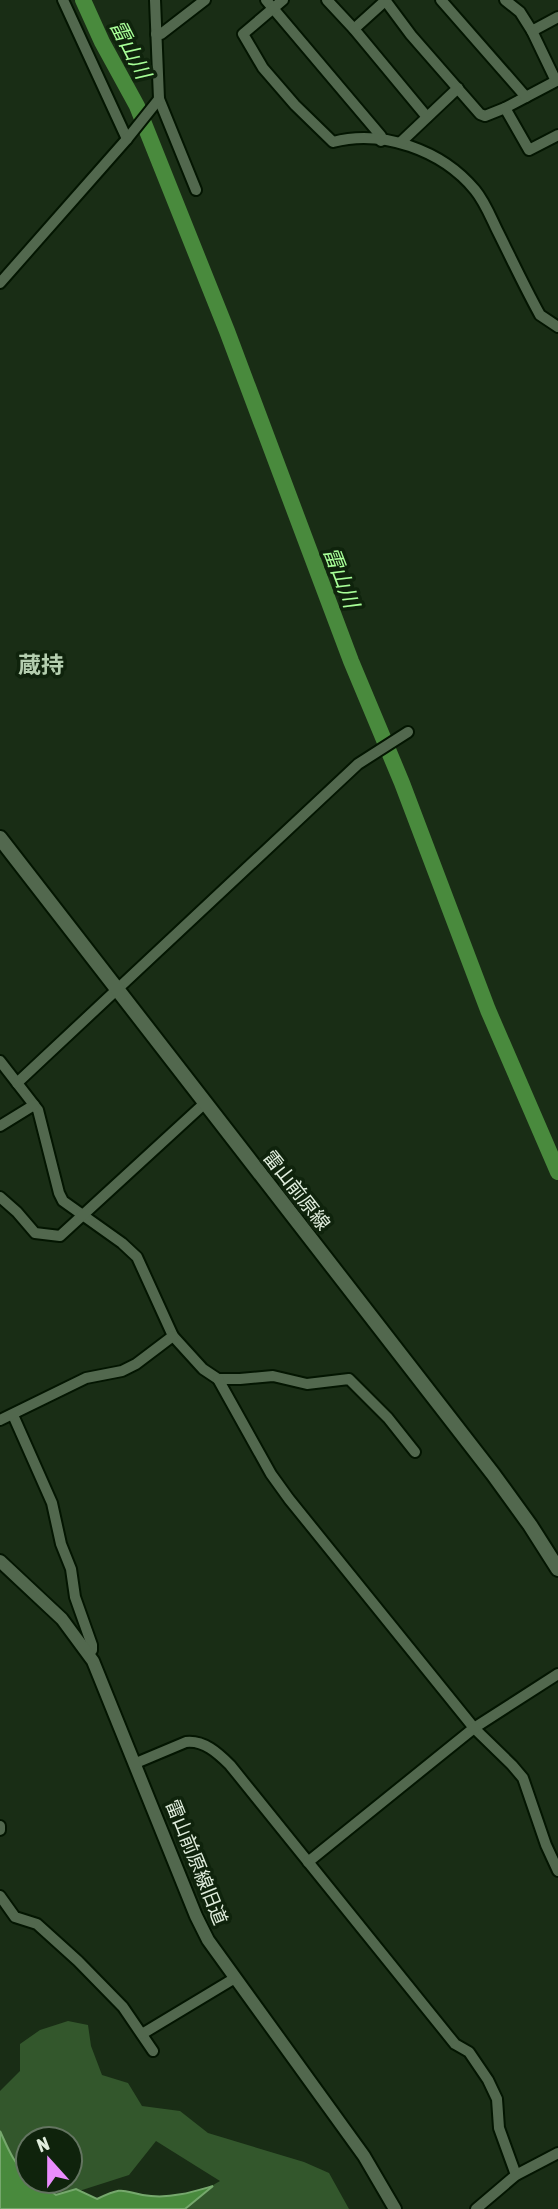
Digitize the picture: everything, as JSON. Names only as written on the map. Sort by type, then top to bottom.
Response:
[{"type":"main road","name":"雷山前原線","points":[[0,838],[493,1474],[558,1569]]},
{"type":"street","points":[[63,0],[128,136]]},
{"type":"street","points":[[155,0],[156,102],[197,190]]},
{"type":"street","points":[[156,34],[161,34],[205,0]]},
{"type":"street","points":[[284,0],[270,4],[243,34],[263,68],[295,105],[333,142],[347,138],[401,142],[435,158],[474,189],[540,315],[558,327]]},
{"type":"street","points":[[327,0],[427,117]]},
{"type":"street","points":[[354,29],[385,0],[411,35],[480,114],[485,116],[557,81],[520,12],[505,0]]},
{"type":"street","points":[[441,0],[526,97]]},
{"type":"street","points":[[270,4],[381,136],[381,141]]},
{"type":"street","points":[[532,31],[558,17]]},
{"type":"street","points":[[401,142],[458,88]]},
{"type":"street","points":[[0,283],[156,102]]},
{"type":"street","points":[[505,108],[529,150],[558,135]]},
{"type":"street","points":[[17,1083],[368,755],[408,732]]},
{"type":"street","points":[[0,1061],[38,1110],[63,1202],[122,1243],[137,1257],[173,1336],[203,1369],[218,1379],[271,1474],[289,1499],[474,1728],[523,1778],[558,1871]]},
{"type":"street","points":[[0,1197],[35,1233],[60,1236],[205,1103]]},
{"type":"street","points":[[0,1126],[34,1105]]},
{"type":"street","points":[[0,1420],[86,1378],[122,1371],[136,1364],[173,1336]]},
{"type":"street","points":[[218,1379],[273,1376],[307,1384],[349,1379],[388,1418],[415,1452]]},
{"type":"street","points":[[13,1415],[52,1503],[61,1544],[71,1569],[75,1597],[92,1645],[92,1650],[87,1652]]},
{"type":"street","name":"雷山前原線旧道","points":[[1,1564],[55,1612],[87,1652],[99,1673],[208,1941],[364,2155],[395,2209]]},
{"type":"street","points":[[308,1862],[474,1728],[558,1674]]},
{"type":"street","points":[[136,1763],[194,1741],[211,1749],[230,1765],[454,2044],[469,2052],[497,2099],[499,2128],[516,2175]]},
{"type":"street","points":[[0,1896],[15,1917],[37,1924],[78,1961],[123,2007],[153,2051]]},
{"type":"street","points":[[142,2034],[235,1978]]},
{"type":"street","points":[[476,2209],[516,2175],[558,2153]]},
{"type":"shaded area","points":[[68,2021],[88,2025],[91,2046],[102,2075],[128,2083],[142,2106],[180,2111],[208,2133],[304,2162],[329,2173],[349,2209],[172,2209],[220,2181],[156,2141],[129,2175],[84,2189],[84,2125],[14,2125],[14,2168],[0,2146],[0,2091],[20,2071],[20,2044],[40,2030]]},
{"type":"shaded area","points":[[0,2131],[14,2159],[14,2195],[84,2195],[84,2193],[97,2199],[124,2191],[167,2196],[213,2186],[185,2209],[0,2209]]},
{"type":"shaded area","points":[[44,2195],[67,2195],[51,2200]]},
{"type":"waterway","name":"雷山川","points":[[83,0],[102,42],[137,106],[227,331],[351,661],[402,783],[488,1010],[558,1172]]},
{"type":"district","name":"蔵持","points":[[41,665]]}]
